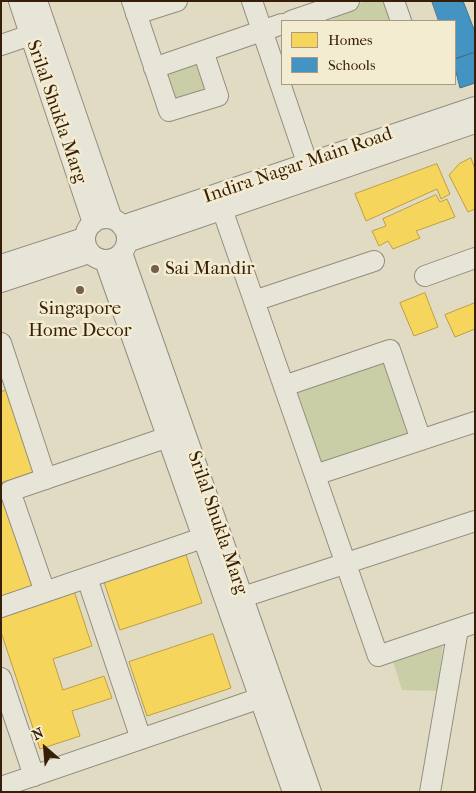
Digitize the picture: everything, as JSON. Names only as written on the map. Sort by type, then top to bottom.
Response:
[{"type":"street","name":"Srilal Shukla Marg","points":[[18,1],[38,32],[107,239],[268,695],[311,792]]},
{"type":"street","name":"Srilal Shukla Marg","points":[[37,1],[38,32]]},
{"type":"street","points":[[177,1],[134,8],[169,111],[218,96],[204,51]]},
{"type":"street","points":[[252,1],[310,171]]},
{"type":"street","points":[[298,20],[326,16],[349,1]]},
{"type":"street","points":[[394,1],[401,20]]},
{"type":"street","points":[[154,68],[281,24]]},
{"type":"street","points":[[1,45],[38,32]]},
{"type":"street","name":"Indira Nagar Main Road","points":[[1,265],[222,209],[310,171],[475,107]]},
{"type":"street","name":"Indira Nagar Main Road","points":[[1,282],[107,239],[310,171],[475,123]]},
{"type":"street","points":[[222,209],[378,656],[466,626]]},
{"type":"street","name":"Srilal Shukla Marg","points":[[107,239],[168,437],[212,535],[243,596],[293,792]]},
{"type":"street","points":[[426,276],[475,258]]},
{"type":"street","points":[[254,301],[374,261]]},
{"type":"street","points":[[1,343],[7,383],[46,479]]},
{"type":"street","points":[[284,386],[390,350],[421,440]]},
{"type":"street","points":[[315,475],[475,422]]},
{"type":"street","points":[[45,592],[10,491],[168,437]]},
{"type":"street","points":[[243,596],[475,521]]},
{"type":"street","points":[[1,608],[212,535]]},
{"type":"street","points":[[86,578],[141,739]]},
{"type":"street","points":[[430,792],[466,626]]},
{"type":"street","points":[[1,678],[34,776]]},
{"type":"street","points":[[1,787],[268,695]]},
{"type":"green space","points":[[366,1],[393,1],[399,20],[334,20],[332,13]]},
{"type":"green space","points":[[200,58],[211,93],[174,105],[163,71]]},
{"type":"green space","points":[[384,360],[408,435],[320,464],[296,389]]},
{"type":"green space","points":[[443,641],[438,691],[402,690],[392,658]]},
{"type":"building: Homes","points":[[471,158],[475,169],[475,209],[468,212],[449,175],[459,164]]},
{"type":"building: Homes","points":[[437,164],[450,194],[441,199],[437,189],[366,221],[355,194]]},
{"type":"building: Homes","points":[[436,195],[440,202],[447,199],[455,217],[416,231],[420,238],[393,249],[388,241],[379,246],[372,231],[386,226],[383,219]]},
{"type":"building: Homes","points":[[425,293],[438,327],[414,336],[400,303]]},
{"type":"building: Homes","points":[[475,303],[475,329],[455,337],[445,315]]},
{"type":"building: Homes","points":[[8,390],[36,471],[1,483],[1,392]]},
{"type":"building: Homes","points":[[1,489],[35,586],[1,598]]},
{"type":"building: Homes","points":[[186,555],[202,603],[120,630],[104,582]]},
{"type":"building: Homes","points":[[74,591],[92,646],[53,659],[63,690],[104,676],[112,698],[72,711],[80,736],[40,749],[1,632],[1,615]]},
{"type":"building: Homes","points":[[213,634],[231,688],[147,716],[129,662]]},
{"type":"building: Schools","points":[[432,1],[463,1],[475,32],[475,52],[456,59],[456,20],[439,20]]},
{"type":"building: Schools","points":[[475,53],[475,83],[460,88],[456,72],[456,59]]},
{"type":"place","name":"Sai Mandir","points":[[155,269]]},
{"type":"place","name":"Singapore Home Decor","points":[[80,290]]}]
